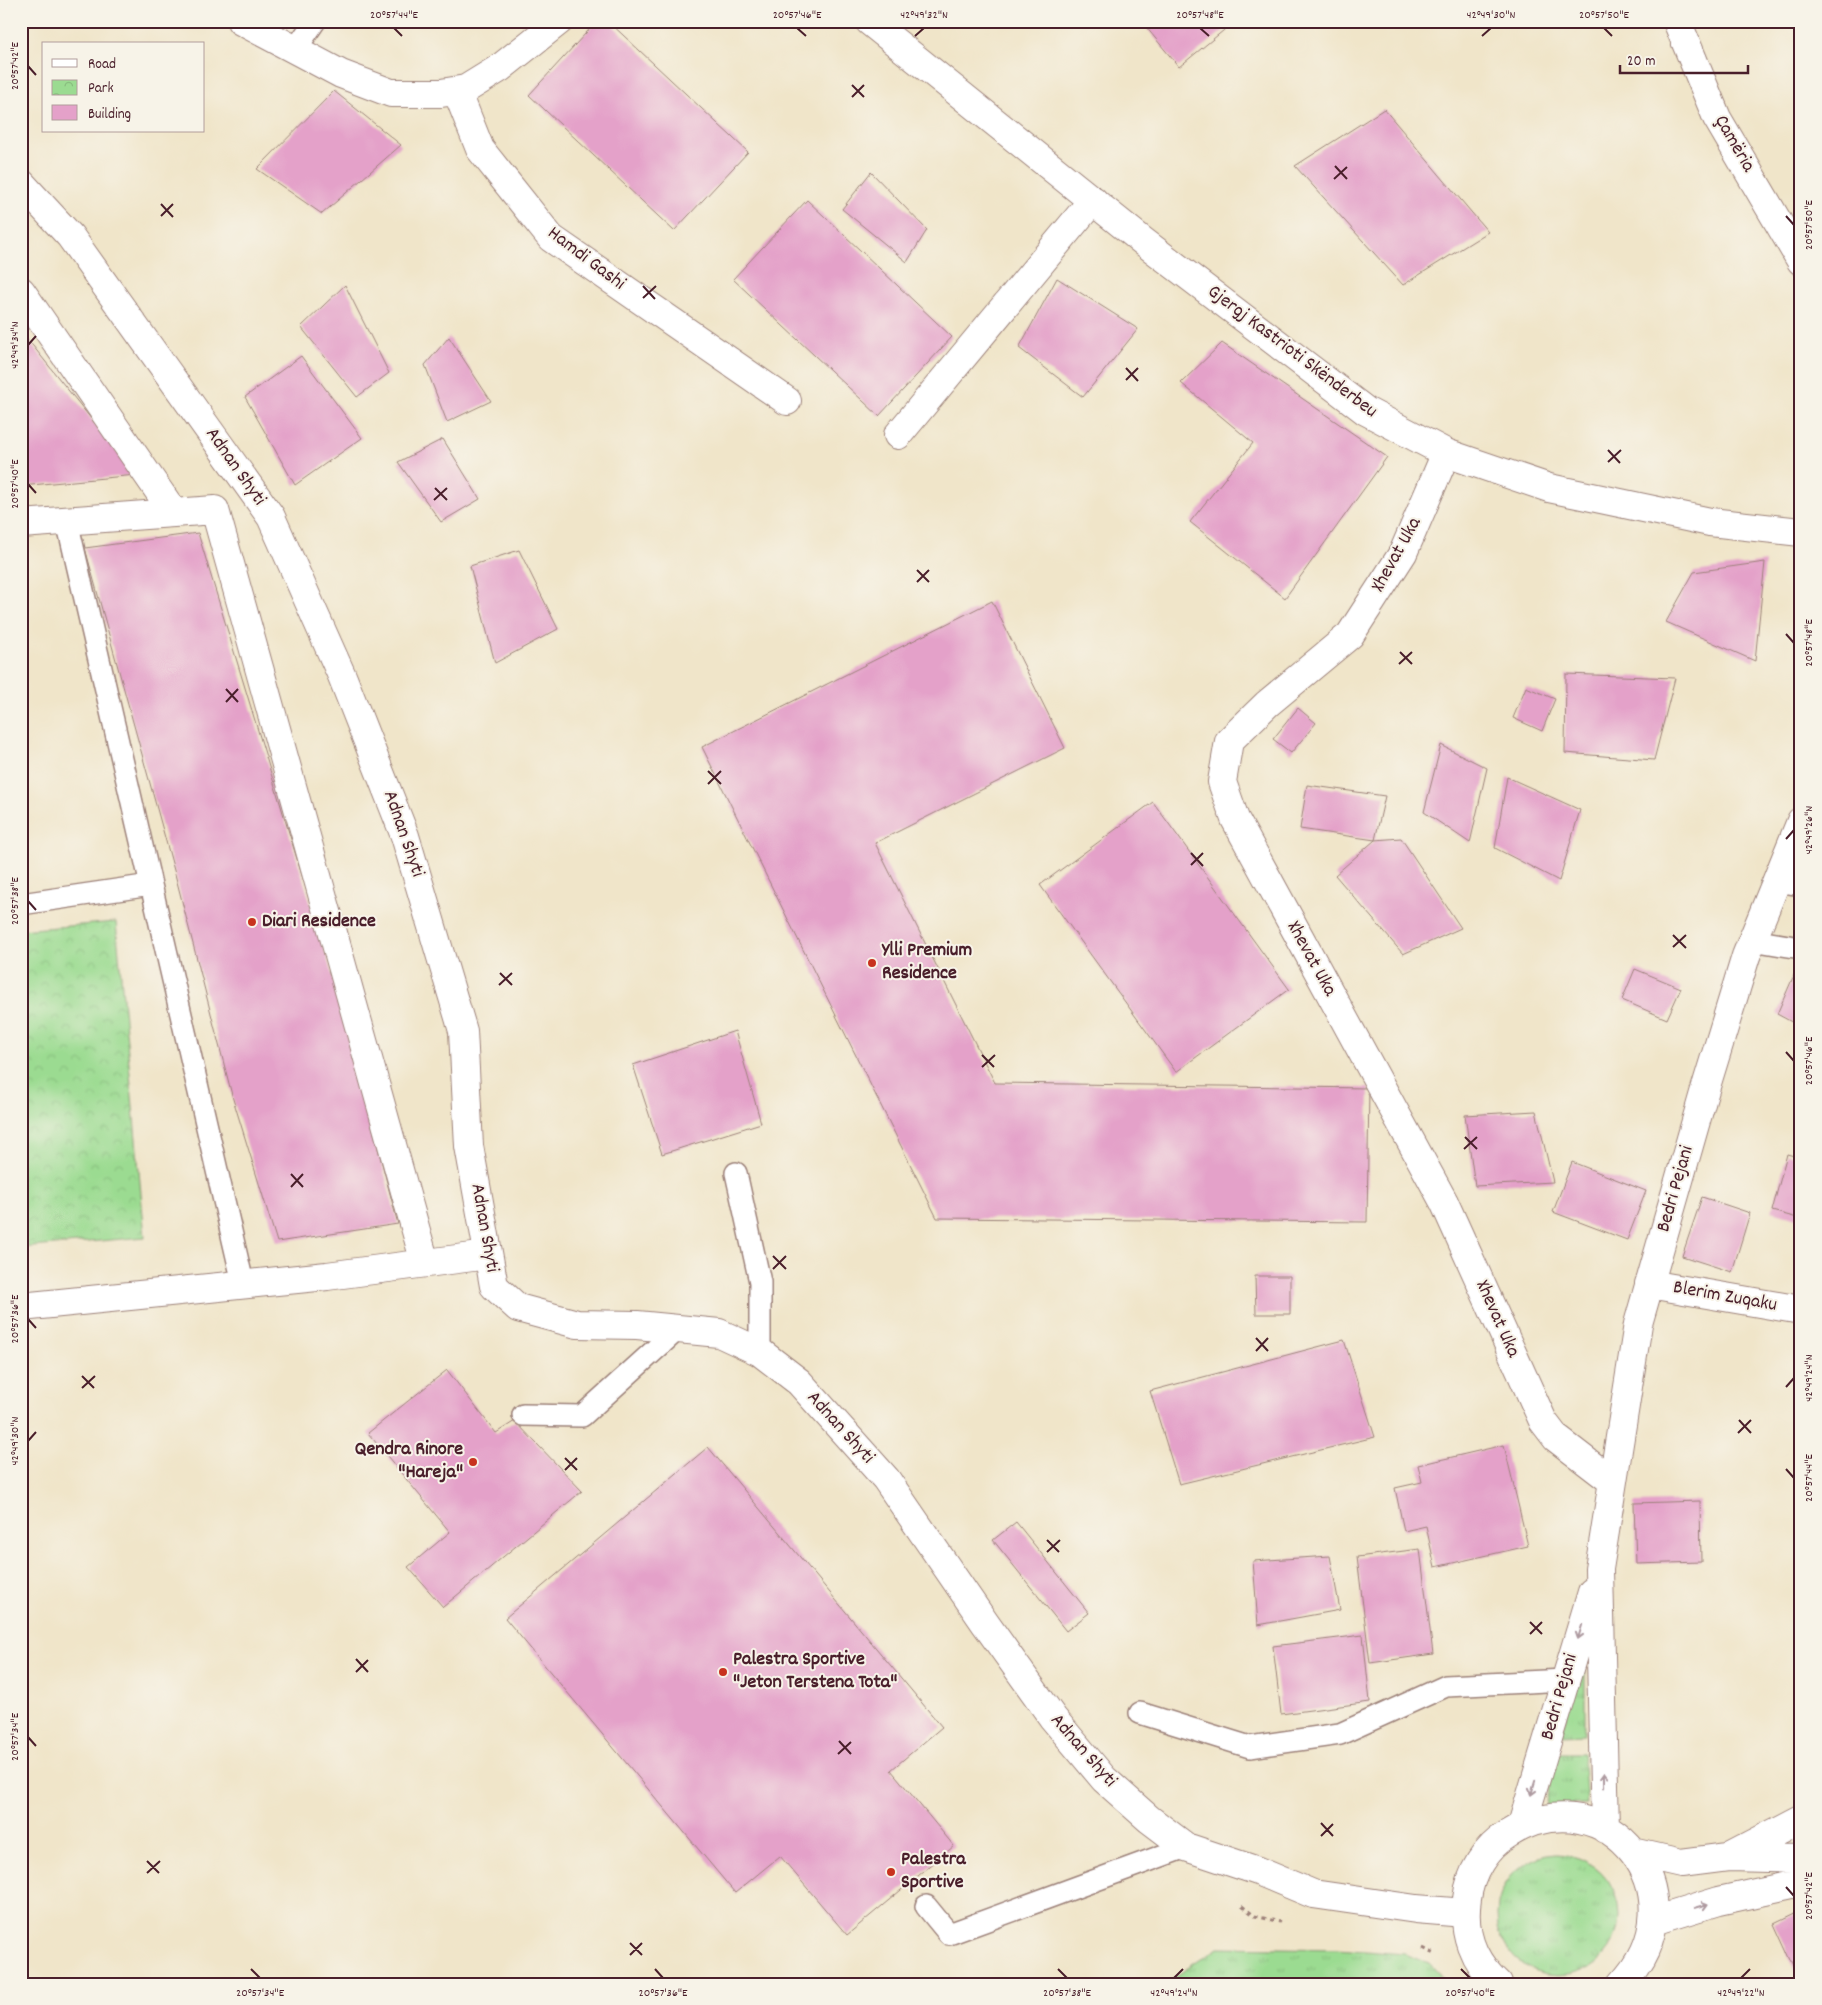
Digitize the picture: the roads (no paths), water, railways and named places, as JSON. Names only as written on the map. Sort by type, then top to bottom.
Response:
[{"type":"street","points":[[241,21],[340,74],[391,93],[457,91],[466,89],[500,68],[559,21]]},
{"type":"street","name":"Gjergj Kastrioti Skënderbeu","points":[[869,21],[1093,200],[1366,411],[1446,453],[1550,488],[1710,522],[1801,532]]},
{"type":"street","name":"Çamëria","points":[[1678,21],[1717,118],[1801,261]]},
{"type":"street","name":"Hamdi Gashi","points":[[457,91],[480,149],[551,238],[787,401]]},
{"type":"street","name":"Adnan Shyti","points":[[21,183],[70,236],[271,517],[338,668],[406,836],[463,1031],[469,1146],[494,1286],[518,1308],[577,1324],[638,1325],[719,1333],[760,1352],[799,1382],[886,1479],[985,1623],[1048,1710],[1104,1779],[1149,1819],[1186,1847],[1258,1871],[1313,1894],[1416,1909],[1465,1913]]},
{"type":"street","points":[[898,435],[1093,200]]},
{"type":"street","points":[[21,291],[174,513]]},
{"type":"street","name":"Xhevat Uka","points":[[1446,453],[1403,553],[1350,635],[1281,692],[1229,740],[1222,782],[1235,819],[1444,1202],[1543,1421],[1556,1438],[1612,1481]]},
{"type":"street","points":[[21,524],[215,510],[425,1263]]},
{"type":"street","name":"Bedri Pejani","points":[[1522,1825],[1599,1569],[1638,1324],[1649,1284],[1704,1092],[1752,940],[1788,883],[1801,821]]},
{"type":"street","points":[[21,1307],[243,1283],[328,1276],[488,1255]]},
{"type":"street","name":"Blerim Zuqaku","points":[[1649,1284],[1801,1310]]},
{"type":"street","name":"Bedri Pejani","points":[[1599,1569],[1605,1829]]},
{"type":"street","points":[[1498,1984],[1476,1958],[1468,1936],[1465,1913],[1468,1886],[1480,1861],[1498,1840],[1522,1825],[1543,1819],[1564,1817],[1585,1821],[1605,1829],[1620,1839],[1644,1867],[1651,1884],[1654,1902],[1654,1921],[1651,1939],[1644,1956],[1622,1984]]},
{"type":"street","points":[[1728,1857],[1801,1819]]},
{"type":"street","points":[[1633,1852],[1681,1863],[1728,1857],[1801,1859]]},
{"type":"street","points":[[1654,1921],[1719,1901],[1801,1883]]},
{"type":"lane","points":[[295,50],[315,21]]},
{"type":"lane","points":[[67,521],[243,1283]]},
{"type":"lane","points":[[21,904],[151,886]]},
{"type":"lane","points":[[1752,940],[1801,948]]},
{"type":"lane","points":[[736,1173],[760,1282],[760,1352]]},
{"type":"lane","points":[[523,1415],[582,1416],[678,1329]]},
{"type":"lane","points":[[1140,1713],[1250,1747],[1340,1734],[1446,1686],[1565,1680]]},
{"type":"lane","points":[[926,1906],[949,1934],[1186,1847]]},
{"type":"place","name":"Diari Residence","points":[[252,922]]},
{"type":"place","name":"Ylli Premium Residence","points":[[872,963]]},
{"type":"place","name":"Qendra Rinore \"Hareja\"","points":[[473,1462]]},
{"type":"place","name":"Palestra Sportive \"Jeton Terstena Tota\"","points":[[723,1672]]},
{"type":"place","name":"Palestra Sportive","points":[[891,1872]]}]
